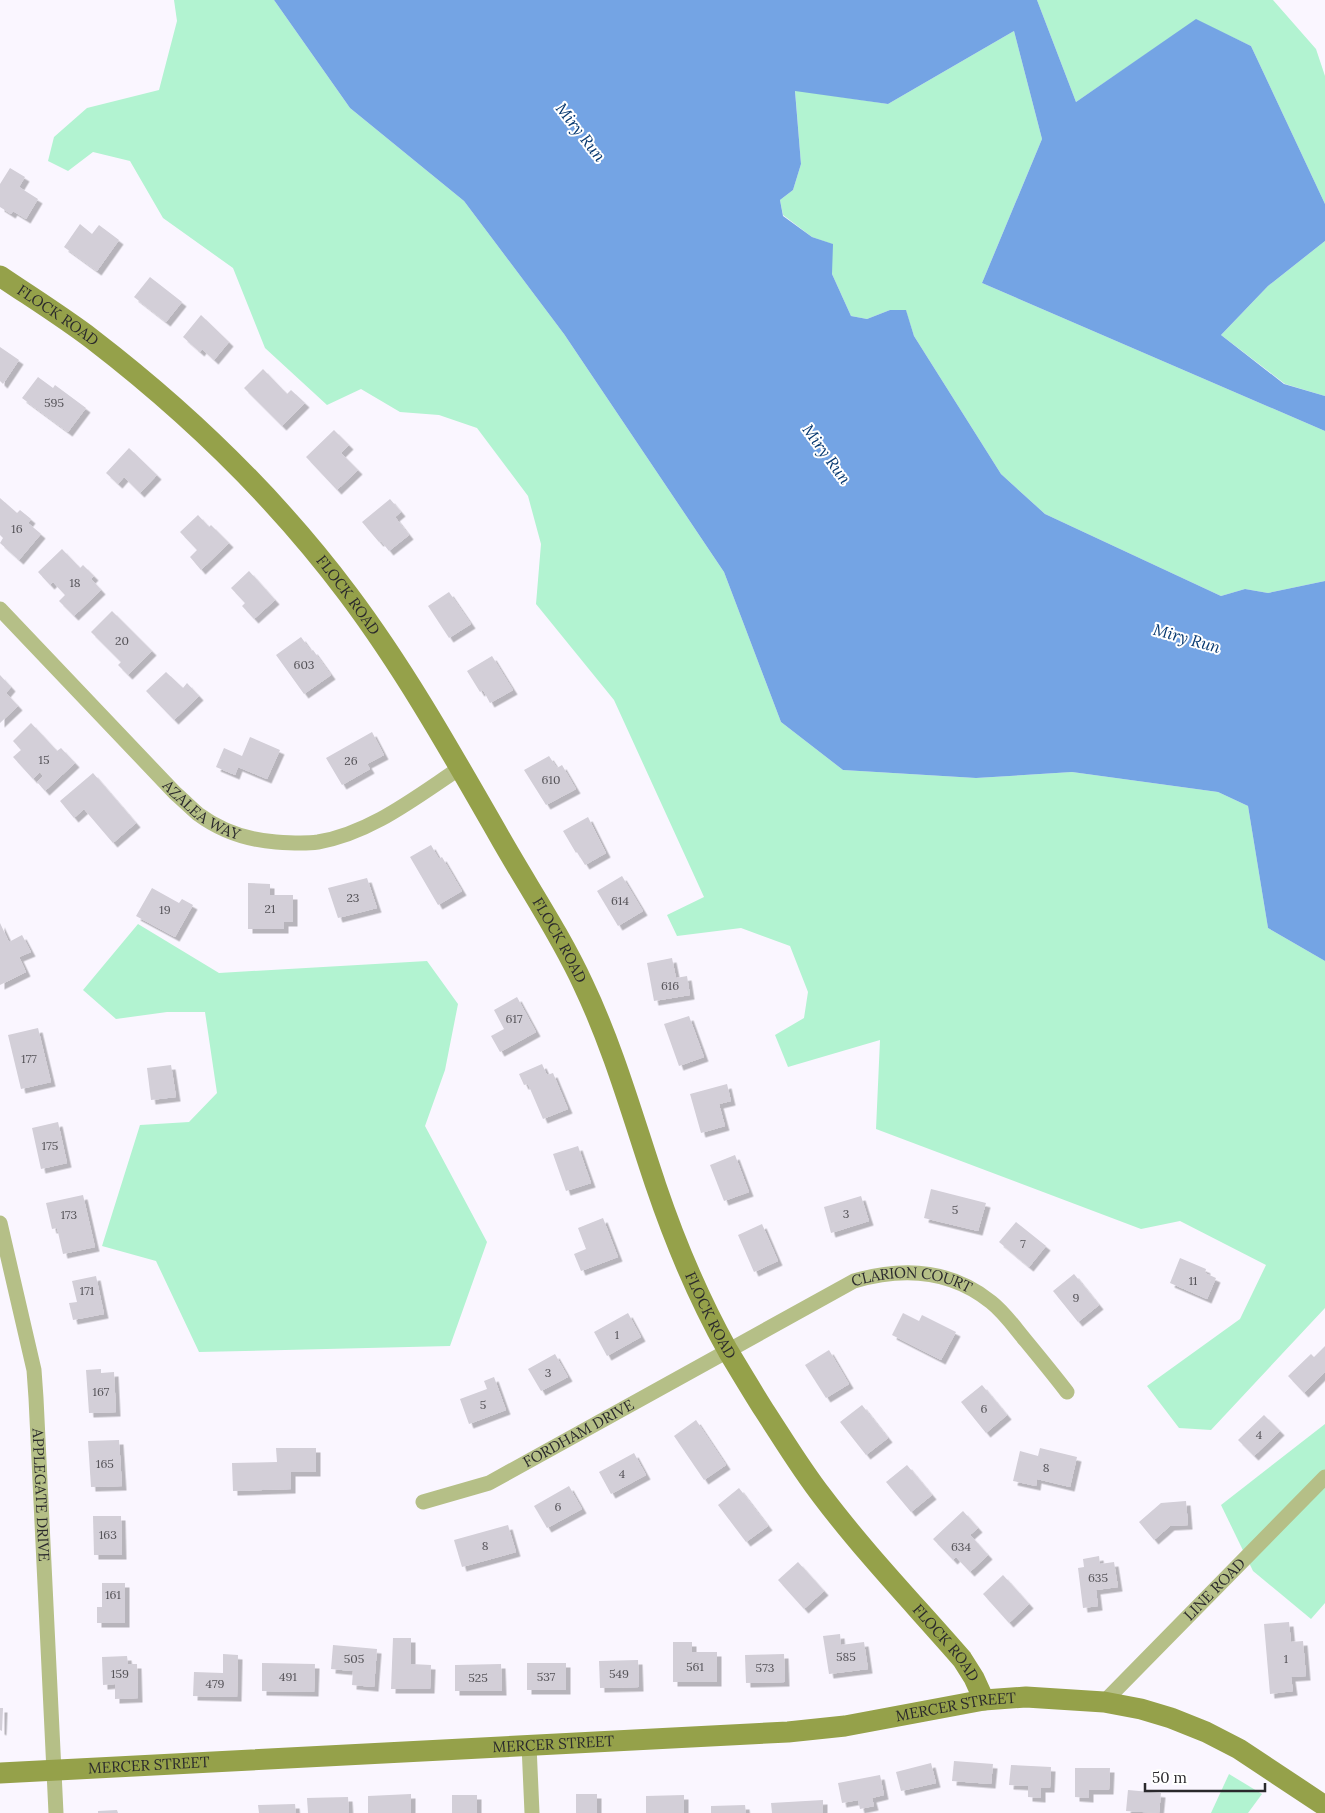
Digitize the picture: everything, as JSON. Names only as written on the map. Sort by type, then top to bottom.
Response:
[{"type":"street","name":"FLOCK ROAD","points":[[0,276],[90,337],[153,388],[193,424],[249,479],[346,591],[417,695],[558,936],[583,984],[623,1081],[669,1223],[689,1271],[728,1351],[786,1444],[820,1493],[854,1536],[962,1659],[974,1678],[984,1700]]},
{"type":"street","name":"AZALEA WAY","points":[[0,609],[175,793],[198,814],[219,827],[240,836],[264,842],[295,844],[318,842],[342,836],[371,824],[406,804],[460,768]]},
{"type":"street","name":"APPLEGATE DRIVE","points":[[0,1223],[34,1370],[36,1389],[56,1813]]},
{"type":"street","name":"CLARION COURT","points":[[728,1351],[854,1280],[878,1274],[902,1272],[926,1274],[950,1280],[970,1288],[991,1302],[1008,1319],[1067,1392]]},
{"type":"street","name":"FORDHAM DRIVE","points":[[423,1502],[489,1483],[728,1351]]},
{"type":"street","name":"LINE ROAD","points":[[1104,1702],[1325,1477]]},
{"type":"street","name":"MERCER STREET","points":[[0,1773],[788,1732],[845,1726],[984,1700],[1026,1698],[1104,1702],[1164,1715],[1206,1732],[1239,1749],[1325,1806]]},
{"type":"street","points":[[529,1744],[532,1813]]},
{"type":"green space","points":[[174,0],[274,0],[350,108],[464,201],[564,334],[724,572],[781,722],[843,770],[976,778],[1072,772],[1218,792],[1248,806],[1268,928],[1325,961],[1325,1308],[1211,1430],[1179,1428],[1147,1386],[1240,1319],[1266,1265],[1180,1221],[1141,1229],[876,1129],[880,1040],[788,1067],[775,1035],[804,1018],[808,992],[790,946],[741,928],[677,936],[667,915],[704,897],[614,700],[536,604],[541,544],[528,496],[477,428],[439,415],[400,412],[361,389],[327,405],[265,348],[233,268],[163,218],[130,161],[93,152],[68,171],[48,161],[54,137],[87,108],[159,90],[177,21]]},
{"type":"green space","points":[[1037,0],[1273,0],[1316,49],[1325,76],[1325,204],[1251,46],[1196,20],[1076,102]]},
{"type":"green space","points":[[1014,31],[1042,139],[982,283],[1325,431],[1325,581],[1268,593],[1245,589],[1221,596],[1045,514],[1001,474],[914,336],[906,311],[890,310],[867,319],[851,316],[832,274],[832,244],[812,237],[783,215],[780,200],[793,190],[801,164],[795,90],[888,104]]},
{"type":"green space","points":[[1325,241],[1325,396],[1285,384],[1221,335],[1268,286]]},
{"type":"green space","points":[[138,924],[219,973],[427,961],[458,1004],[445,1070],[425,1126],[487,1242],[450,1346],[199,1352],[156,1261],[102,1246],[140,1125],[189,1122],[217,1093],[205,1012],[167,1012],[116,1019],[83,990]]},
{"type":"green space","points":[[1325,1424],[1325,1603],[1311,1619],[1253,1571],[1221,1505]]},
{"type":"green space","points":[[1229,1774],[1262,1794],[1248,1813],[1211,1813]]},
{"type":"water","name":"Miry Run","points":[[274,0],[1037,0],[1076,102],[1196,19],[1251,46],[1325,204],[1325,241],[1268,286],[1221,335],[1284,384],[1325,396],[1325,431],[982,283],[1042,139],[1014,31],[888,104],[795,91],[801,164],[793,190],[780,200],[783,216],[812,237],[833,244],[832,274],[851,316],[867,319],[890,310],[906,310],[914,336],[1001,474],[1045,514],[1221,596],[1245,589],[1268,593],[1325,581],[1325,961],[1268,928],[1248,806],[1218,792],[1072,772],[976,778],[843,770],[781,722],[724,572],[564,334],[464,201],[350,108]]},
{"type":"building","points":[[10,168],[25,177],[19,187],[38,199],[26,219],[13,211],[11,214],[0,207],[0,184]]},
{"type":"building","points":[[80,224],[92,234],[99,225],[119,240],[97,271],[64,247]]},
{"type":"building","points":[[150,277],[182,302],[166,322],[134,297]]},
{"type":"building","points":[[201,315],[229,342],[214,360],[202,349],[200,352],[183,337]]},
{"type":"building","points":[[0,347],[19,360],[3,384],[0,381]]},
{"type":"building","points":[[263,369],[287,394],[291,390],[305,403],[282,426],[244,388]]},
{"type":"building","points":[[38,377],[53,388],[55,385],[86,408],[68,432],[22,398]]},
{"type":"building","points":[[334,430],[349,445],[341,453],[358,470],[337,490],[306,457]]},
{"type":"building","points":[[129,448],[157,475],[140,493],[124,477],[118,484],[106,473]]},
{"type":"building","points":[[0,498],[17,513],[20,510],[31,519],[28,523],[41,534],[19,560],[0,543],[3,538],[0,535]]},
{"type":"building","points":[[390,499],[401,512],[395,517],[409,535],[389,551],[362,522]]},
{"type":"building","points":[[198,515],[209,527],[211,525],[229,543],[201,570],[190,557],[197,550],[180,532]]},
{"type":"building","points":[[62,549],[80,568],[83,565],[94,576],[91,579],[101,590],[74,616],[59,601],[65,595],[53,582],[50,585],[38,572]]},
{"type":"building","points":[[249,571],[275,600],[254,619],[242,606],[245,603],[231,588]]},
{"type":"building","points":[[449,592],[471,624],[449,638],[428,606]]},
{"type":"building","points":[[112,611],[152,651],[128,675],[118,665],[121,662],[91,632]]},
{"type":"building","points":[[301,637],[331,675],[304,694],[276,655]]},
{"type":"building","points":[[492,656],[513,690],[490,703],[483,690],[480,692],[467,671]]},
{"type":"building","points":[[166,672],[183,688],[187,683],[199,696],[174,720],[146,691]]},
{"type":"building","points":[[0,675],[11,687],[6,693],[18,706],[0,723]]},
{"type":"building","points":[[31,723],[57,751],[61,748],[75,763],[45,791],[37,782],[43,776],[40,772],[33,779],[13,757],[21,750],[13,741]]},
{"type":"building","points":[[372,732],[384,755],[367,764],[370,769],[342,785],[326,758]]},
{"type":"building","points":[[250,737],[280,750],[267,779],[238,767],[235,775],[216,767],[224,748],[242,756]]},
{"type":"building","points":[[549,756],[557,768],[562,765],[576,789],[546,805],[524,770]]},
{"type":"building","points":[[93,773],[136,823],[113,843],[84,809],[74,818],[60,801]]},
{"type":"building","points":[[588,817],[606,853],[585,865],[563,831]]},
{"type":"building","points":[[431,845],[439,859],[442,857],[462,891],[438,905],[410,857]]},
{"type":"building","points":[[622,876],[643,911],[618,926],[597,891]]},
{"type":"building","points":[[367,878],[377,908],[338,918],[328,888]]},
{"type":"building","points":[[248,883],[270,884],[270,895],[293,895],[293,922],[284,922],[284,929],[248,929]]},
{"type":"building","points":[[152,888],[179,903],[182,899],[193,905],[175,937],[136,916]]},
{"type":"building","points":[[0,923],[9,942],[22,935],[31,952],[19,957],[26,972],[0,985]]},
{"type":"building","points":[[672,958],[676,978],[687,976],[690,995],[654,1001],[647,963]]},
{"type":"building","points":[[517,997],[536,1032],[500,1052],[491,1036],[504,1029],[494,1010]]},
{"type":"building","points":[[689,1016],[704,1057],[679,1066],[664,1024]]},
{"type":"building","points":[[38,1028],[51,1082],[21,1089],[8,1035]]},
{"type":"building","points":[[542,1064],[547,1075],[553,1073],[568,1109],[543,1119],[528,1084],[524,1085],[519,1074]]},
{"type":"building","points":[[171,1065],[176,1097],[151,1100],[147,1068]]},
{"type":"building","points":[[727,1084],[731,1101],[719,1104],[725,1126],[701,1133],[690,1094]]},
{"type":"building","points":[[58,1122],[67,1163],[41,1169],[32,1128]]},
{"type":"building","points":[[578,1146],[591,1183],[566,1191],[553,1154]]},
{"type":"building","points":[[735,1155],[749,1192],[724,1201],[710,1165]]},
{"type":"building","points":[[931,1189],[986,1203],[978,1231],[924,1218]]},
{"type":"building","points":[[83,1195],[95,1247],[63,1254],[57,1228],[52,1229],[46,1203]]},
{"type":"building","points":[[861,1196],[869,1221],[831,1233],[824,1207]]},
{"type":"building","points":[[603,1218],[618,1257],[581,1271],[574,1254],[586,1249],[578,1228]]},
{"type":"building","points":[[1016,1222],[1046,1246],[1029,1267],[999,1242]]},
{"type":"building","points":[[762,1224],[778,1261],[754,1272],[738,1235]]},
{"type":"building","points":[[1180,1258],[1206,1269],[1205,1273],[1216,1278],[1207,1299],[1170,1283]]},
{"type":"building","points":[[1074,1274],[1099,1305],[1078,1322],[1053,1291]]},
{"type":"building","points":[[96,1276],[104,1314],[73,1320],[69,1303],[77,1302],[72,1281]]},
{"type":"building","points":[[628,1313],[641,1337],[607,1356],[594,1332]]},
{"type":"building","points":[[903,1313],[919,1321],[922,1315],[956,1332],[941,1360],[892,1335]]},
{"type":"building","points":[[1325,1346],[1325,1372],[1304,1393],[1288,1376],[1311,1354],[1314,1357]]},
{"type":"building","points":[[829,1350],[849,1384],[826,1398],[805,1365]]},
{"type":"building","points":[[555,1354],[568,1377],[541,1391],[528,1369]]},
{"type":"building","points":[[101,1369],[101,1373],[114,1372],[116,1412],[89,1413],[86,1370]]},
{"type":"building","points":[[494,1377],[506,1410],[469,1424],[460,1399],[487,1389],[484,1381]]},
{"type":"building","points":[[982,1385],[1007,1415],[986,1433],[961,1402]]},
{"type":"building","points":[[862,1405],[888,1438],[866,1455],[840,1422]]},
{"type":"building","points":[[1264,1415],[1280,1431],[1254,1456],[1238,1440]]},
{"type":"building","points":[[696,1420],[726,1465],[704,1480],[674,1436]]},
{"type":"building","points":[[119,1440],[122,1486],[91,1487],[88,1441]]},
{"type":"building","points":[[276,1448],[316,1448],[316,1472],[291,1472],[291,1489],[233,1491],[232,1463],[277,1462]]},
{"type":"building","points":[[1040,1448],[1077,1457],[1070,1487],[1037,1479],[1036,1486],[1013,1481],[1020,1451],[1038,1456]]},
{"type":"building","points":[[634,1453],[646,1475],[611,1494],[599,1472]]},
{"type":"building","points":[[907,1465],[932,1495],[911,1512],[886,1482]]},
{"type":"building","points":[[569,1486],[582,1509],[547,1528],[534,1506]]},
{"type":"building","points":[[739,1488],[768,1526],[746,1542],[718,1505]]},
{"type":"building","points":[[1186,1501],[1188,1525],[1170,1526],[1154,1540],[1139,1522],[1161,1503]]},
{"type":"building","points":[[963,1511],[978,1528],[970,1535],[988,1555],[970,1572],[956,1557],[953,1560],[933,1539]]},
{"type":"building","points":[[93,1516],[121,1516],[122,1555],[94,1555]]},
{"type":"building","points":[[508,1525],[516,1552],[462,1567],[454,1540]]},
{"type":"building","points":[[1099,1556],[1100,1564],[1114,1562],[1118,1587],[1096,1590],[1098,1606],[1083,1608],[1078,1568],[1084,1567],[1083,1559]]},
{"type":"building","points":[[798,1562],[824,1591],[804,1609],[778,1580]]},
{"type":"building","points":[[1003,1575],[1029,1604],[1009,1623],[983,1594]]},
{"type":"building","points":[[102,1583],[125,1583],[125,1623],[97,1623],[97,1607],[102,1607]]},
{"type":"building","points":[[1289,1622],[1291,1642],[1303,1641],[1306,1676],[1291,1677],[1293,1691],[1270,1694],[1264,1624]]},
{"type":"building","points":[[840,1634],[841,1645],[864,1642],[868,1669],[829,1674],[823,1636]]},
{"type":"building","points":[[393,1638],[411,1638],[411,1664],[431,1665],[430,1689],[391,1689]]},
{"type":"building","points":[[673,1642],[692,1642],[692,1652],[717,1652],[717,1682],[673,1682]]},
{"type":"building","points":[[333,1645],[377,1649],[374,1687],[352,1685],[353,1671],[331,1669]]},
{"type":"building","points":[[223,1654],[238,1655],[237,1697],[193,1696],[194,1672],[223,1673]]},
{"type":"building","points":[[784,1654],[785,1682],[746,1683],[745,1655]]},
{"type":"building","points":[[127,1656],[128,1664],[137,1664],[138,1698],[115,1699],[115,1684],[103,1685],[102,1657]]},
{"type":"building","points":[[638,1660],[639,1687],[600,1688],[599,1661]]},
{"type":"building","points":[[262,1663],[315,1664],[314,1692],[262,1691]]},
{"type":"building","points":[[527,1663],[566,1663],[566,1690],[527,1690]]},
{"type":"building","points":[[501,1664],[502,1691],[455,1691],[455,1665]]},
{"type":"building","points":[[0,1708],[3,1708],[2,1731],[0,1730]]},
{"type":"building","points":[[954,1761],[993,1764],[991,1784],[952,1781]]},
{"type":"building","points":[[931,1763],[936,1783],[901,1791],[896,1772]]},
{"type":"building","points":[[1011,1765],[1051,1767],[1050,1788],[1041,1788],[1041,1798],[1028,1797],[1028,1786],[1009,1785]]},
{"type":"building","points":[[1075,1768],[1110,1768],[1109,1790],[1089,1790],[1089,1798],[1075,1797]]},
{"type":"building","points":[[880,1775],[884,1795],[872,1798],[874,1806],[860,1809],[858,1800],[842,1803],[838,1783]]},
{"type":"building","points":[[1128,1790],[1161,1793],[1159,1813],[1126,1811]]},
{"type":"building","points":[[411,1794],[411,1813],[368,1813],[368,1796]]},
{"type":"building","points":[[576,1794],[597,1794],[597,1813],[576,1813]]},
{"type":"building","points":[[452,1795],[477,1795],[477,1813],[452,1813]]},
{"type":"building","points":[[684,1795],[684,1813],[646,1813],[646,1796]]},
{"type":"building","points":[[348,1797],[349,1813],[308,1813],[307,1798]]},
{"type":"building","points":[[823,1800],[823,1813],[772,1813],[771,1803]]},
{"type":"building","points":[[295,1804],[296,1813],[259,1813],[258,1805]]},
{"type":"building","points":[[745,1805],[746,1813],[711,1813],[711,1806]]},
{"type":"building","points":[[117,1810],[118,1813],[98,1813],[98,1811]]}]
